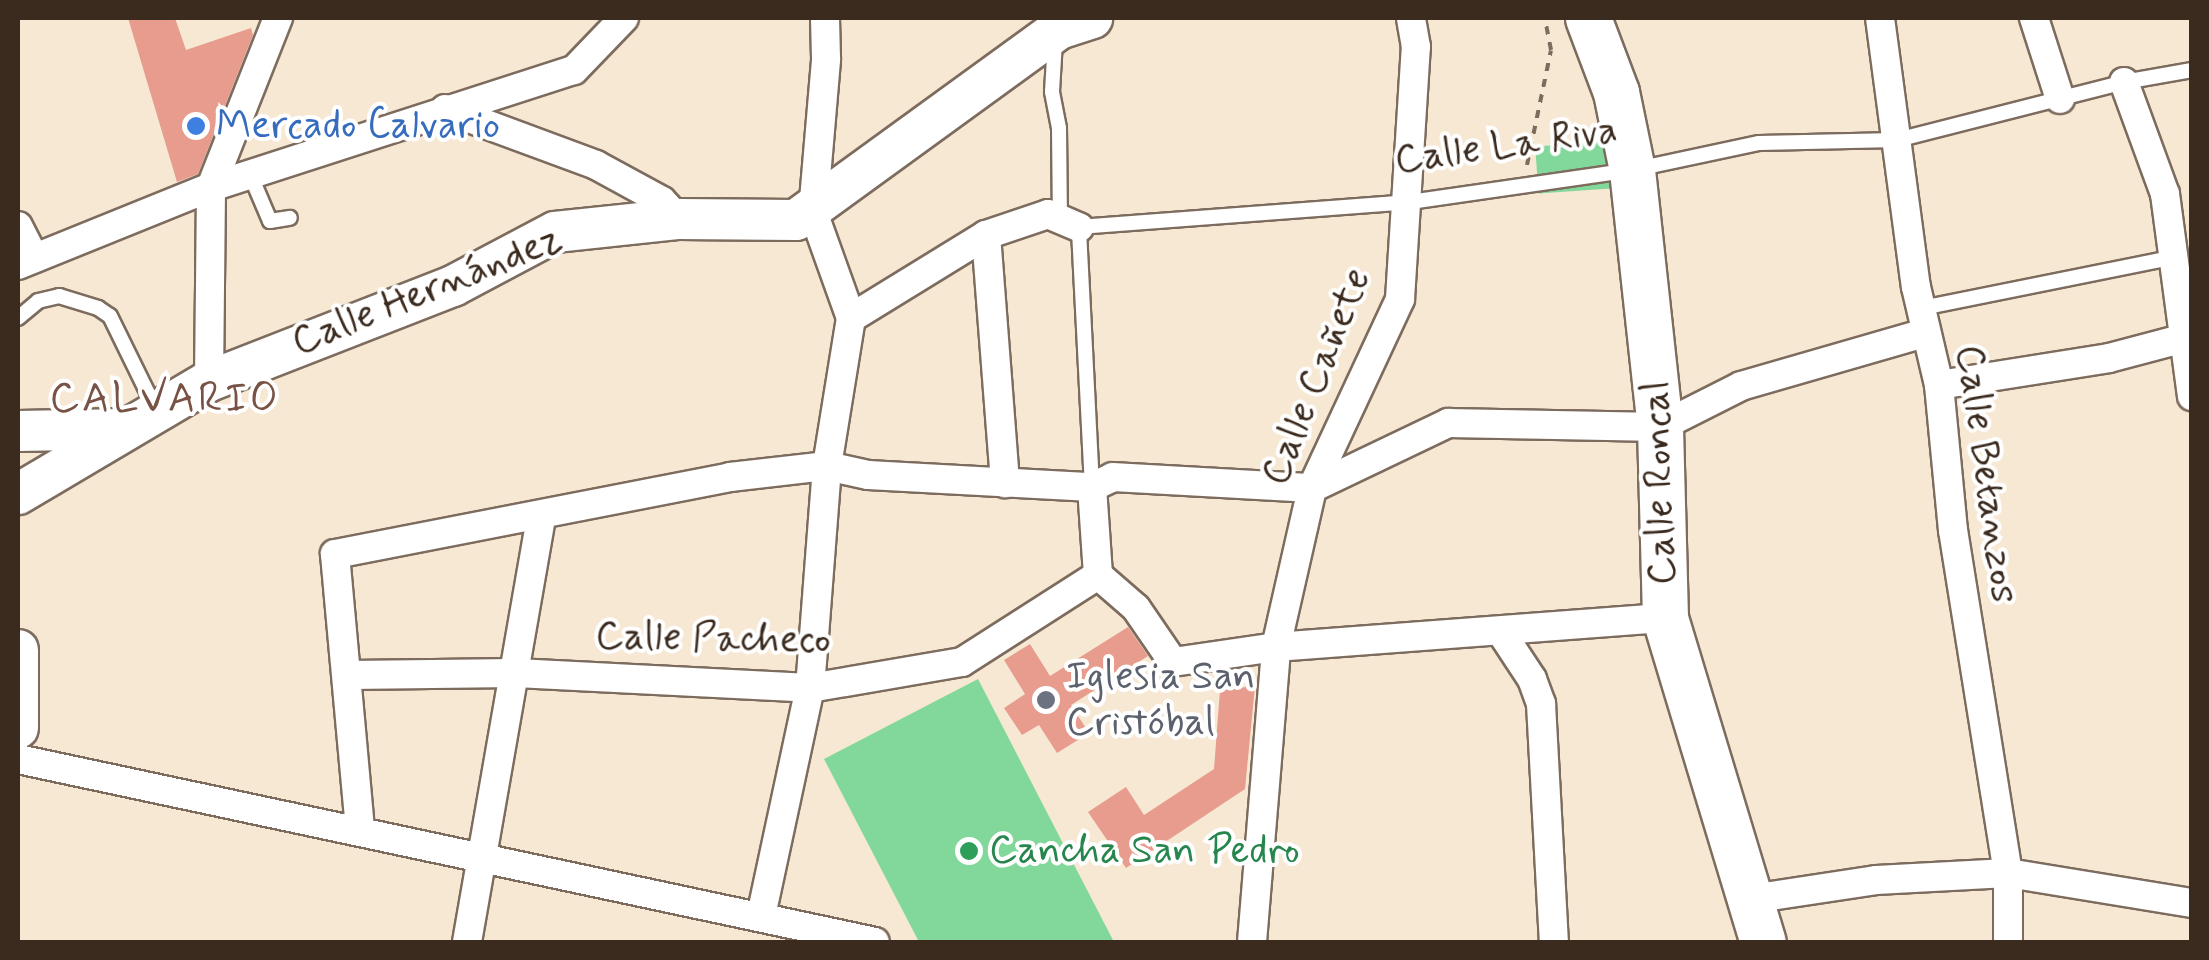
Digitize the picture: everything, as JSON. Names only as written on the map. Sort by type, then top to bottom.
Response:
[{"type":"main road","name":"Calle Roncal","points":[[1588,18],[1616,92],[1632,170],[1660,427],[1665,618],[1763,942]]},
{"type":"main road","name":"Calle Hernández","points":[[18,494],[209,381],[453,286],[554,232],[679,219],[796,220],[813,212],[1076,23]]},
{"type":"main road","points":[[18,431],[144,421]]},
{"type":"main road","points":[[18,650],[18,728]]},
{"type":"street","points":[[209,381],[212,187],[278,18]]},
{"type":"street","points":[[18,226],[26,262],[212,187],[574,70],[624,18]]},
{"type":"street","points":[[762,916],[810,688],[826,466],[850,318],[813,212],[826,59],[824,18]]},
{"type":"street","name":"Calle Cañete","points":[[1252,942],[1276,647],[1312,488],[1400,298],[1410,202],[1416,47],[1411,18]]},
{"type":"street","name":"Calle Betanzos","points":[[1880,18],[1924,321],[1940,385],[1954,530],[2008,873],[2008,942]]},
{"type":"street","points":[[2034,18],[2060,98]]},
{"type":"street","points":[[2124,82],[2165,194],[2188,336],[2192,396]]},
{"type":"street","points":[[445,110],[596,165],[662,201],[679,219]]},
{"type":"street","name":"Calle La Riva","points":[[850,318],[986,235],[1048,214],[1069,223]]},
{"type":"street","points":[[986,235],[1005,484]]},
{"type":"street","points":[[360,829],[335,554],[730,477],[826,466],[868,475],[1005,484],[1092,487],[1113,477],[1312,488],[1448,422],[1660,427],[1741,386],[1924,321]]},
{"type":"street","points":[[1940,385],[2109,358],[2188,336]]},
{"type":"street","points":[[1092,487],[1098,575],[1136,608],[1172,662],[1276,647],[1665,618]]},
{"type":"street","points":[[467,942],[540,516]]},
{"type":"street","name":"Calle Pacheco","points":[[348,675],[516,673],[810,688],[962,662],[1098,575]]},
{"type":"street","points":[[1500,632],[1532,679],[1540,704],[1554,942]]},
{"type":"street","points":[[18,760],[360,829],[875,942]]},
{"type":"street","points":[[1751,899],[1876,880],[2008,873],[2192,903]]},
{"type":"lane","points":[[1076,23],[1052,50],[1052,92],[1069,223],[1092,487]]},
{"type":"lane","name":"Calle La Riva","points":[[1069,223],[1410,202],[1632,170],[1759,142],[1897,140],[2124,82],[2192,70]]},
{"type":"lane","points":[[250,174],[270,221],[290,218]]},
{"type":"lane","points":[[1924,321],[2175,256]]},
{"type":"lane","points":[[18,318],[38,301],[59,296],[87,301],[110,316],[144,421]]},
{"type":"path","points":[[1525,183],[1550,50],[1545,18]]},
{"type":"green space","points":[[1615,141],[1618,188],[1538,193],[1535,147]]},
{"type":"green space","name":"Cancha San Pedro","points":[[978,679],[1114,942],[919,942],[824,759]]},
{"type":"building","name":"Mercado Calvario","points":[[128,18],[175,18],[186,50],[251,28],[253,35],[198,174],[177,182]]},
{"type":"building","points":[[1128,627],[1148,656],[1071,705],[1089,733],[1057,753],[1039,725],[1022,735],[1004,708],[1025,694],[1004,660],[1030,644],[1050,676]]},
{"type":"building","points":[[1255,686],[1245,789],[1126,868],[1088,812],[1126,787],[1144,815],[1214,769],[1220,690]]},
{"type":"place","name":"Mercado Calvario","points":[[196,126]]},
{"type":"place","name":"Iglesia San Cristóbal","points":[[1046,700]]},
{"type":"place","name":"Cancha San Pedro","points":[[969,851]]},
{"type":"district","name":"CALVARIO","points":[[165,400]]}]
